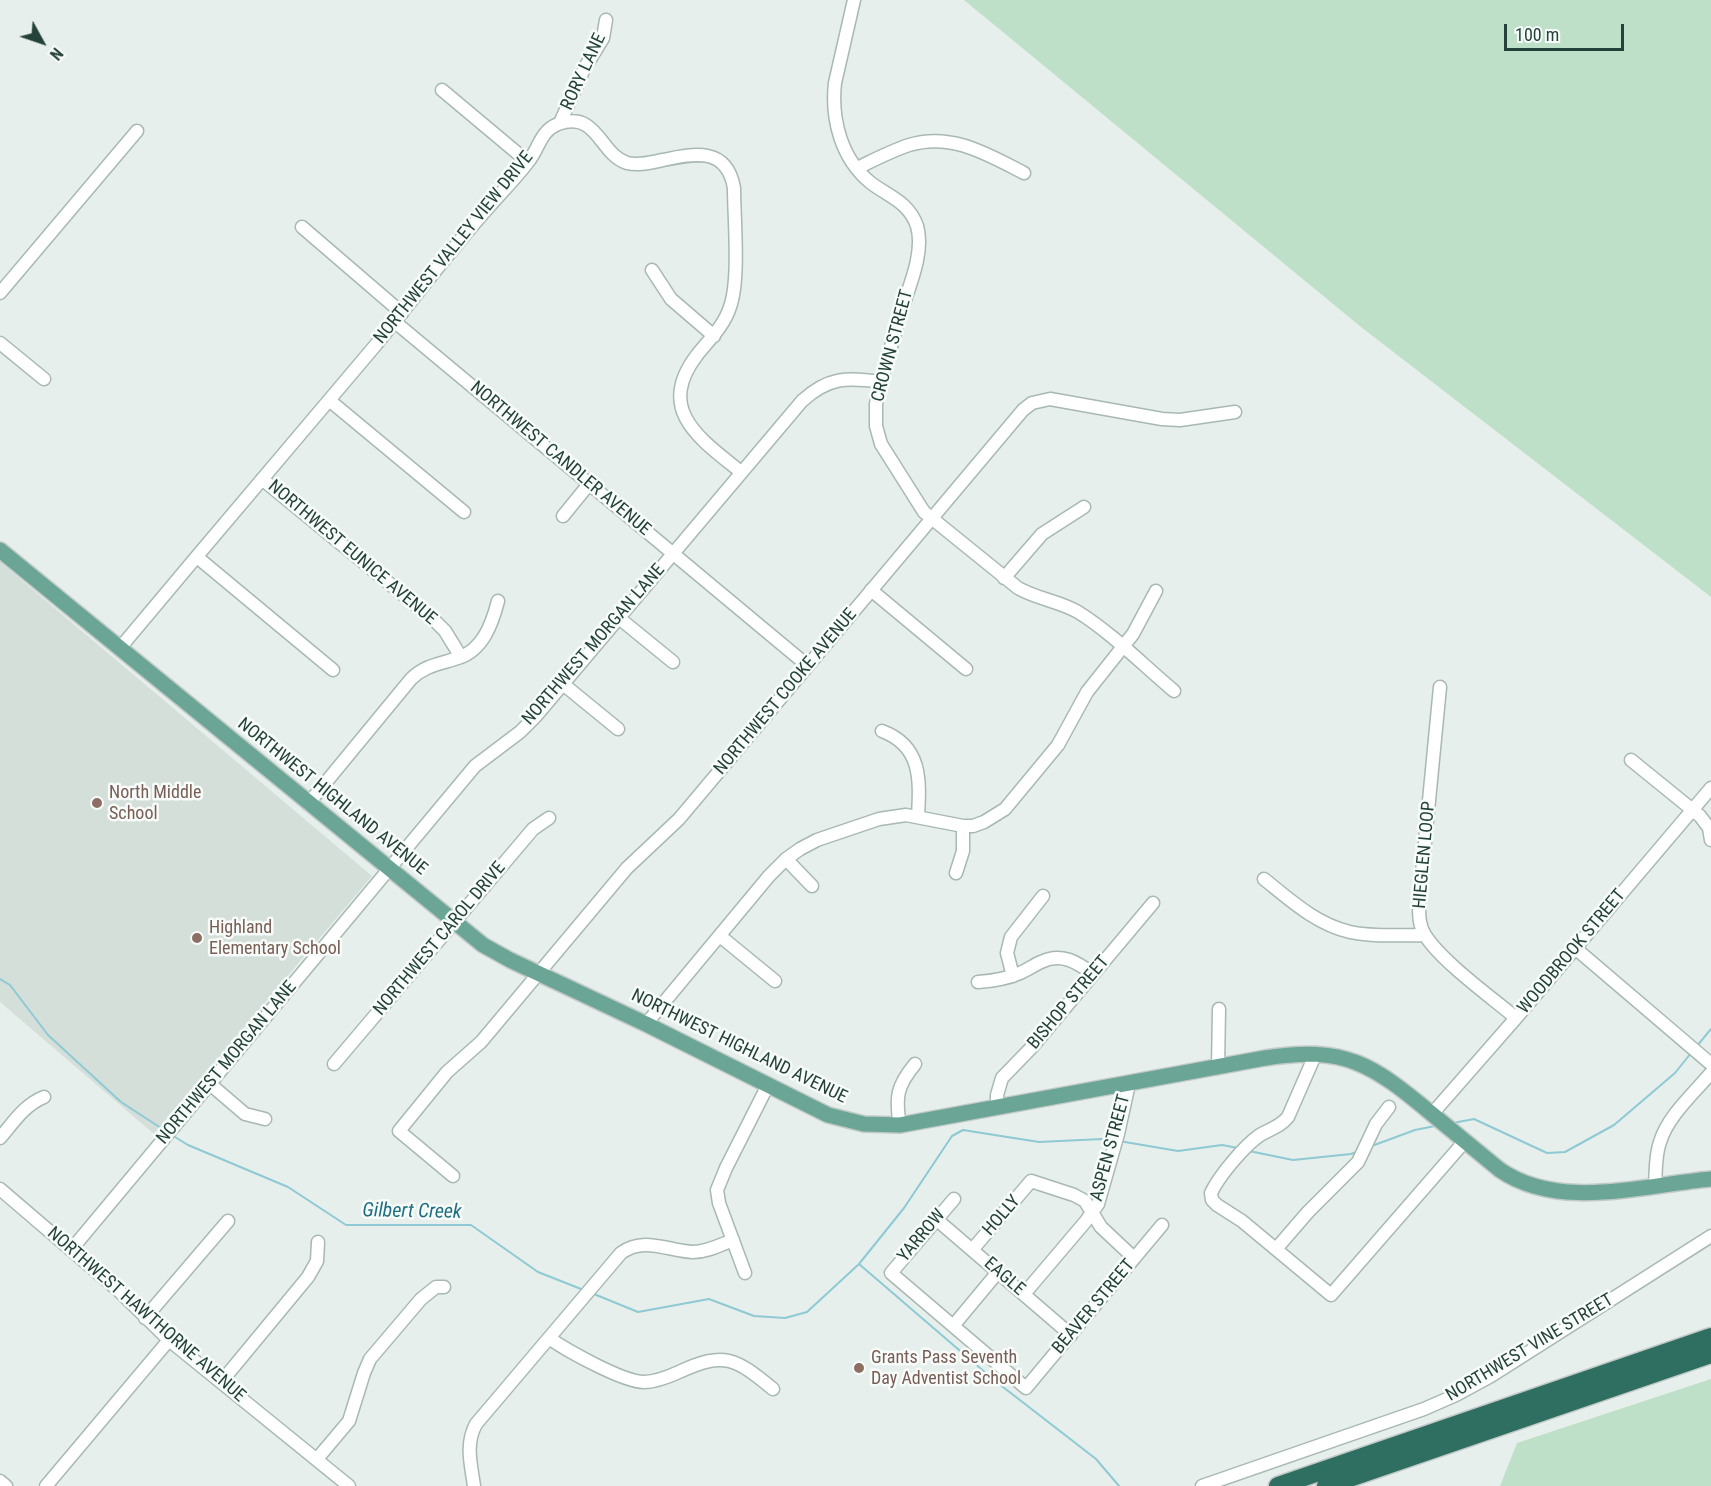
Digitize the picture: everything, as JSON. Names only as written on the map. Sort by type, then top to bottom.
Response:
[{"type":"highway","points":[[1278,1486],[1711,1337]]},
{"type":"highway","points":[[1326,1486],[1711,1354]]},
{"type":"main road","name":"NORTHWEST HIGHLAND AVENUE","points":[[0,550],[483,945],[838,1118],[864,1124],[900,1125],[1285,1055],[1316,1053],[1336,1056],[1368,1066],[1396,1084],[1508,1175],[1538,1188],[1554,1192],[1578,1193],[1711,1179]]},
{"type":"street","name":"CROWN STREET","points":[[854,0],[834,96],[837,130],[856,168],[871,183],[900,201],[908,209],[917,226],[918,234],[918,251],[880,382],[876,404],[877,434],[886,454],[916,501],[931,518],[1004,578],[1029,594],[1067,606],[1079,613],[1174,691]]},
{"type":"street","name":"RORY LANE","points":[[560,123],[584,69],[603,38],[606,20]]},
{"type":"street","points":[[442,90],[528,162]]},
{"type":"street","points":[[560,123],[575,122],[591,127],[612,153],[631,164],[648,163],[691,153],[703,154],[720,161],[732,177],[734,188],[734,293],[724,321],[684,375],[681,386],[682,410],[694,432],[741,472]]},
{"type":"street","name":"NORTHWEST VALLEY VIEW DRIVE","points":[[120,648],[528,162],[543,135],[560,123]]},
{"type":"street","points":[[0,293],[137,130]]},
{"type":"street","points":[[856,168],[910,145],[949,141],[970,147],[1024,173]]},
{"type":"street","name":"NORTHWEST CANDLER AVENUE","points":[[302,227],[398,317],[589,484],[808,666]]},
{"type":"street","points":[[652,270],[671,299],[714,336]]},
{"type":"street","points":[[0,343],[44,380]]},
{"type":"street","name":"NORTHWEST MORGAN LANE","points":[[71,1250],[475,766],[528,724],[802,401],[820,387],[844,378],[880,382]]},
{"type":"street","name":"NORTHWEST COOKE AVENUE","points":[[453,1176],[399,1131],[447,1072],[481,1042],[627,868],[679,819],[1023,410],[1041,400],[1059,399],[1129,415],[1162,419],[1180,420],[1235,412]]},
{"type":"street","points":[[329,400],[464,512]]},
{"type":"street","name":"NORTHWEST EUNICE AVENUE","points":[[262,479],[435,621],[445,631],[461,657]]},
{"type":"street","points":[[563,516],[589,484]]},
{"type":"street","points":[[1004,578],[1042,534],[1084,507]]},
{"type":"street","points":[[197,557],[333,670]]},
{"type":"street","points":[[871,590],[966,669]]},
{"type":"street","points":[[646,1024],[769,876],[786,859],[817,840],[892,816],[918,816],[963,826],[973,826],[994,817],[1017,796],[1058,746],[1087,692],[1139,624],[1156,591]]},
{"type":"street","points":[[308,804],[419,671],[430,665],[461,657],[470,652],[486,635],[493,621],[498,601]]},
{"type":"street","points":[[619,618],[673,662]]},
{"type":"street","points":[[563,684],[618,729]]},
{"type":"street","name":"HIEGLEN LOOP","points":[[1440,687],[1419,904],[1420,921],[1425,935],[1449,961],[1516,1018]]},
{"type":"street","points":[[882,731],[904,745],[916,763],[920,783],[918,816]]},
{"type":"street","points":[[1631,760],[1694,810],[1709,828],[1711,840]]},
{"type":"street","name":"WOODBROOK STREET","points":[[1432,1114],[1711,788]]},
{"type":"street","name":"NORTHWEST CAROL DRIVE","points":[[334,1064],[533,829],[549,818]]},
{"type":"street","points":[[956,873],[963,851],[963,826]]},
{"type":"street","points":[[786,859],[812,886]]},
{"type":"street","points":[[1264,879],[1304,911],[1337,928],[1364,934],[1425,935]]},
{"type":"street","points":[[1013,976],[1008,953],[1011,937],[1043,896]]},
{"type":"street","name":"BISHOP STREET","points":[[997,1107],[997,1095],[1002,1078],[1026,1054],[1153,903]]},
{"type":"street","points":[[720,936],[775,981]]},
{"type":"street","points":[[1575,948],[1711,1064]]},
{"type":"street","points":[[978,982],[1013,976],[1042,961],[1058,957],[1074,961],[1093,974]]},
{"type":"street","points":[[1218,1068],[1219,1009]]},
{"type":"street","points":[[1316,1053],[1288,1117],[1283,1123],[1253,1141],[1220,1178],[1211,1193],[1212,1200],[1217,1205],[1242,1221],[1331,1295],[1465,1141]]},
{"type":"street","points":[[900,1125],[898,1090],[904,1077],[915,1064]]},
{"type":"street","points":[[1655,1185],[1657,1153],[1662,1135],[1677,1113],[1711,1073]]},
{"type":"street","points":[[210,1084],[245,1114],[264,1119]]},
{"type":"street","name":"ASPEN STREET","points":[[1024,1294],[1098,1204],[1128,1084]]},
{"type":"street","points":[[745,1273],[717,1190],[768,1085]]},
{"type":"street","points":[[0,1138],[26,1108],[44,1097]]},
{"type":"street","points":[[1276,1249],[1308,1212],[1359,1162],[1376,1124],[1389,1107]]},
{"type":"street","name":"HOLLY","points":[[972,1250],[1031,1181],[1081,1199],[1092,1213]]},
{"type":"street","name":"NORTHWEST HAWTHORNE AVENUE","points":[[0,1190],[118,1290],[169,1340],[349,1486]]},
{"type":"street","name":"YARROW","points":[[952,1326],[891,1273],[954,1198]]},
{"type":"street","points":[[1092,1213],[1101,1227],[1134,1258]]},
{"type":"street","name":"EAGLE","points":[[936,1219],[1071,1335]]},
{"type":"street","points":[[145,1318],[228,1221]]},
{"type":"street","name":"BEAVER STREET","points":[[952,1326],[1026,1388],[1162,1225]]},
{"type":"street","name":"NORTHWEST VINE STREET","points":[[1202,1486],[1424,1409],[1455,1395],[1501,1370],[1711,1236]]},
{"type":"street","points":[[474,1486],[469,1449],[471,1433],[476,1424],[612,1262],[627,1248],[636,1245],[647,1244],[701,1251],[733,1240]]},
{"type":"street","points":[[222,1381],[308,1277],[317,1261],[318,1242]]},
{"type":"street","points":[[952,1326],[998,1272]]},
{"type":"street","points":[[317,1459],[349,1421],[370,1359],[421,1299],[436,1287],[444,1287]]},
{"type":"street","points":[[549,1338],[571,1352],[633,1381],[652,1382],[699,1363],[720,1359],[739,1364],[773,1389]]},
{"type":"street","points":[[46,1486],[169,1340]]},
{"type":"street","points":[[0,1481],[6,1486]]},
{"type":"shaded area","points":[[0,562],[372,876],[154,1134],[0,1002]]},
{"type":"green space","points":[[964,0],[1711,0],[1711,597],[1361,327]]},
{"type":"green space","points":[[1711,1379],[1711,1486],[1500,1486],[1517,1443]]},
{"type":"waterway","name":"Gilbert Creek","points":[[0,979],[10,985],[48,1035],[121,1102],[164,1130]]},
{"type":"waterway","points":[[1697,1046],[1711,1029]]},
{"type":"waterway","points":[[1453,1123],[1474,1119],[1547,1153],[1565,1152],[1614,1125],[1675,1073],[1691,1053]]},
{"type":"waterway","points":[[1369,1147],[1415,1130],[1435,1126]]},
{"type":"waterway","points":[[594,1294],[638,1312],[709,1299],[754,1316],[785,1318],[807,1312],[859,1264],[904,1208],[952,1136],[963,1130],[1039,1142],[1110,1140]]},
{"type":"waterway","name":"Gilbert Creek","points":[[175,1137],[188,1145],[288,1187],[346,1225],[471,1225],[538,1272],[581,1289]]},
{"type":"waterway","points":[[1119,1141],[1178,1151],[1222,1145],[1238,1148]]},
{"type":"waterway","points":[[1249,1151],[1293,1160],[1351,1154],[1359,1151]]},
{"type":"waterway","points":[[859,1264],[994,1380],[1096,1459],[1119,1486]]},
{"type":"place","name":"North Middle School","points":[[97,803]]},
{"type":"place","name":"Highland Elementary School","points":[[197,938]]},
{"type":"place","name":"Grants Pass Seventh Day Adventist School","points":[[859,1368]]}]
